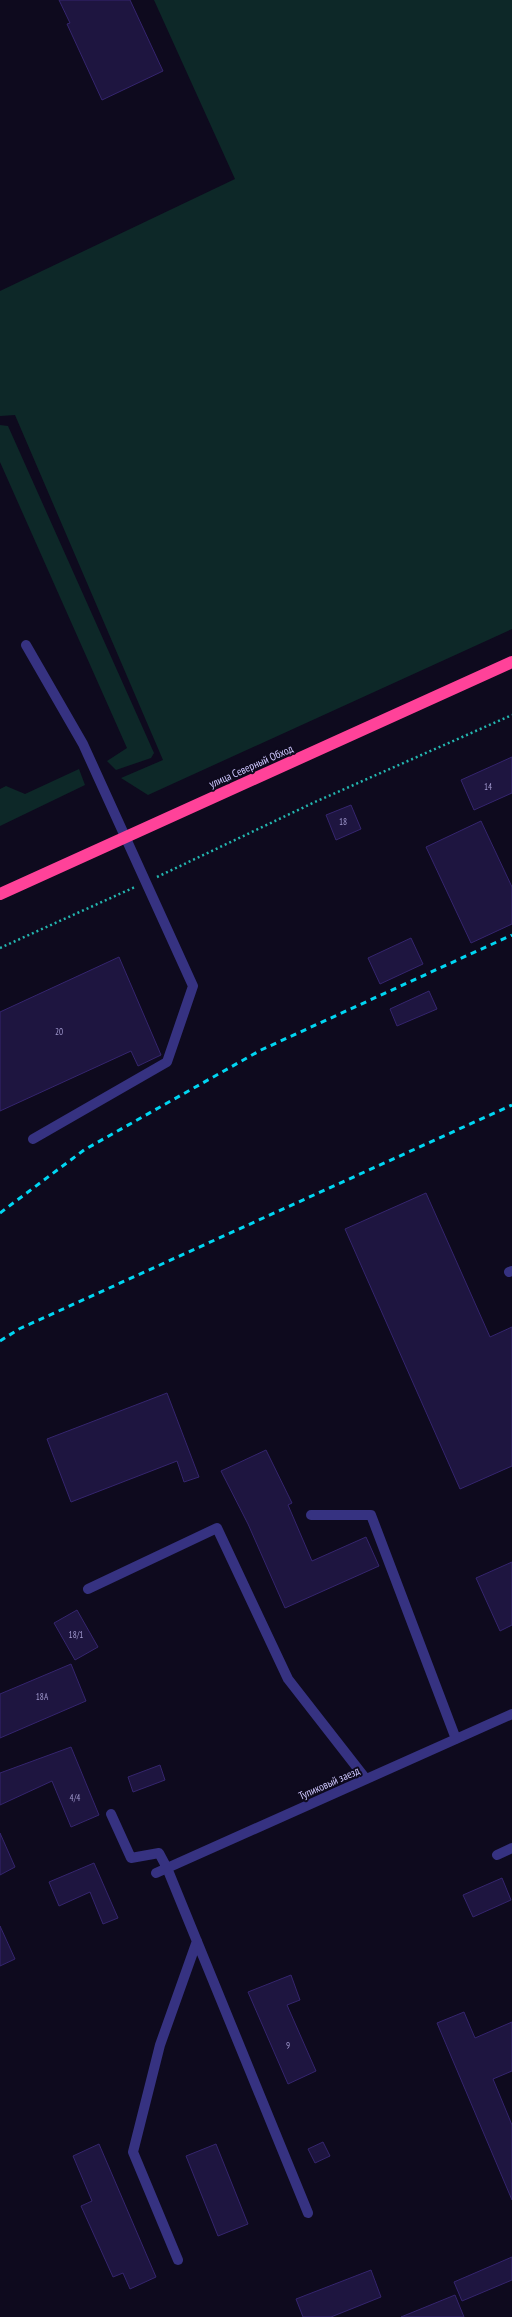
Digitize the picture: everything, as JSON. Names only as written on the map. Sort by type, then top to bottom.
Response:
[{"type":"highway","name":"улица Северный Обход","points":[[0,894],[512,662]]},
{"type":"street","points":[[26,645],[83,744],[124,838],[193,986],[167,1062],[33,1139]]},
{"type":"street","points":[[311,1515],[371,1515],[456,1739]]},
{"type":"street","points":[[88,1589],[217,1528],[288,1680],[366,1779]]},
{"type":"street","name":"Тупиковый заезд","points":[[156,1873],[512,1714]]},
{"type":"street","points":[[111,1814],[131,1858],[159,1853],[167,1868],[308,2213]]},
{"type":"street","points":[[497,1855],[512,1848]]},
{"type":"street","points":[[178,2260],[133,2152],[160,2045],[197,1941]]},
{"type":"path","points":[[0,948],[145,883],[315,802],[512,715]]},
{"type":"green space","points":[[154,0],[512,0],[512,629],[148,795],[121,778],[163,760],[15,415],[0,416],[0,291],[235,179]]},
{"type":"green space","points":[[0,425],[8,426],[154,753],[151,758],[116,770],[107,761],[127,748],[0,462]]},
{"type":"green space","points":[[79,769],[85,785],[0,826],[0,789],[6,786],[25,794]]},
{"type":"building","points":[[59,0],[130,0],[163,71],[102,100],[67,24],[70,23]]},
{"type":"building","points":[[512,757],[512,793],[474,810],[461,780]]},
{"type":"building","points":[[351,805],[361,829],[336,840],[326,815]]},
{"type":"building","points":[[481,821],[512,887],[512,924],[471,943],[426,847]]},
{"type":"building","points":[[411,938],[423,964],[380,984],[368,958]]},
{"type":"building","points":[[119,957],[161,1055],[138,1066],[131,1051],[0,1111],[0,1012]]},
{"type":"building","points":[[429,991],[437,1009],[397,1026],[390,1009]]},
{"type":"building","points":[[426,1193],[490,1337],[512,1327],[512,1466],[460,1489],[345,1229]]},
{"type":"building","points":[[167,1393],[199,1477],[184,1482],[177,1461],[71,1502],[47,1439]]},
{"type":"building","points":[[266,1450],[292,1503],[288,1505],[312,1561],[366,1537],[379,1566],[285,1608],[248,1524],[221,1471]]},
{"type":"building","points":[[512,1562],[512,1625],[500,1631],[476,1578]]},
{"type":"building","points":[[77,1610],[98,1647],[75,1660],[54,1623]]},
{"type":"building","points":[[71,1664],[86,1701],[0,1738],[0,1694]]},
{"type":"building","points":[[71,1747],[99,1815],[71,1827],[52,1781],[0,1805],[0,1773]]},
{"type":"building","points":[[160,1765],[165,1780],[133,1792],[128,1777]]},
{"type":"building","points":[[0,1833],[15,1867],[0,1875]]},
{"type":"building","points":[[94,1863],[118,1918],[103,1924],[90,1892],[59,1906],[49,1882]]},
{"type":"building","points":[[502,1878],[511,1900],[473,1917],[463,1895]]},
{"type":"building","points":[[0,1926],[15,1959],[0,1966]]},
{"type":"building","points":[[291,1975],[300,2000],[287,2005],[316,2071],[288,2084],[248,1992]]},
{"type":"building","points":[[464,2012],[475,2038],[512,2022],[512,2071],[493,2079],[512,2125],[512,2200],[437,2023]]},
{"type":"building","points":[[323,2142],[330,2156],[315,2163],[308,2149]]},
{"type":"building","points":[[99,2144],[156,2277],[130,2289],[123,2273],[113,2277],[81,2206],[92,2201],[73,2156]]},
{"type":"building","points":[[216,2144],[248,2224],[218,2236],[186,2156]]},
{"type":"building","points":[[512,2257],[512,2280],[462,2301],[454,2282]]},
{"type":"building","points":[[371,2270],[381,2297],[331,2317],[303,2317],[296,2299]]},
{"type":"building","points":[[455,2295],[464,2317],[401,2317]]},
{"type":"railway","points":[[0,1213],[84,1150],[261,1050],[512,935]]},
{"type":"railway","points":[[0,1341],[19,1329],[512,1105]]}]
